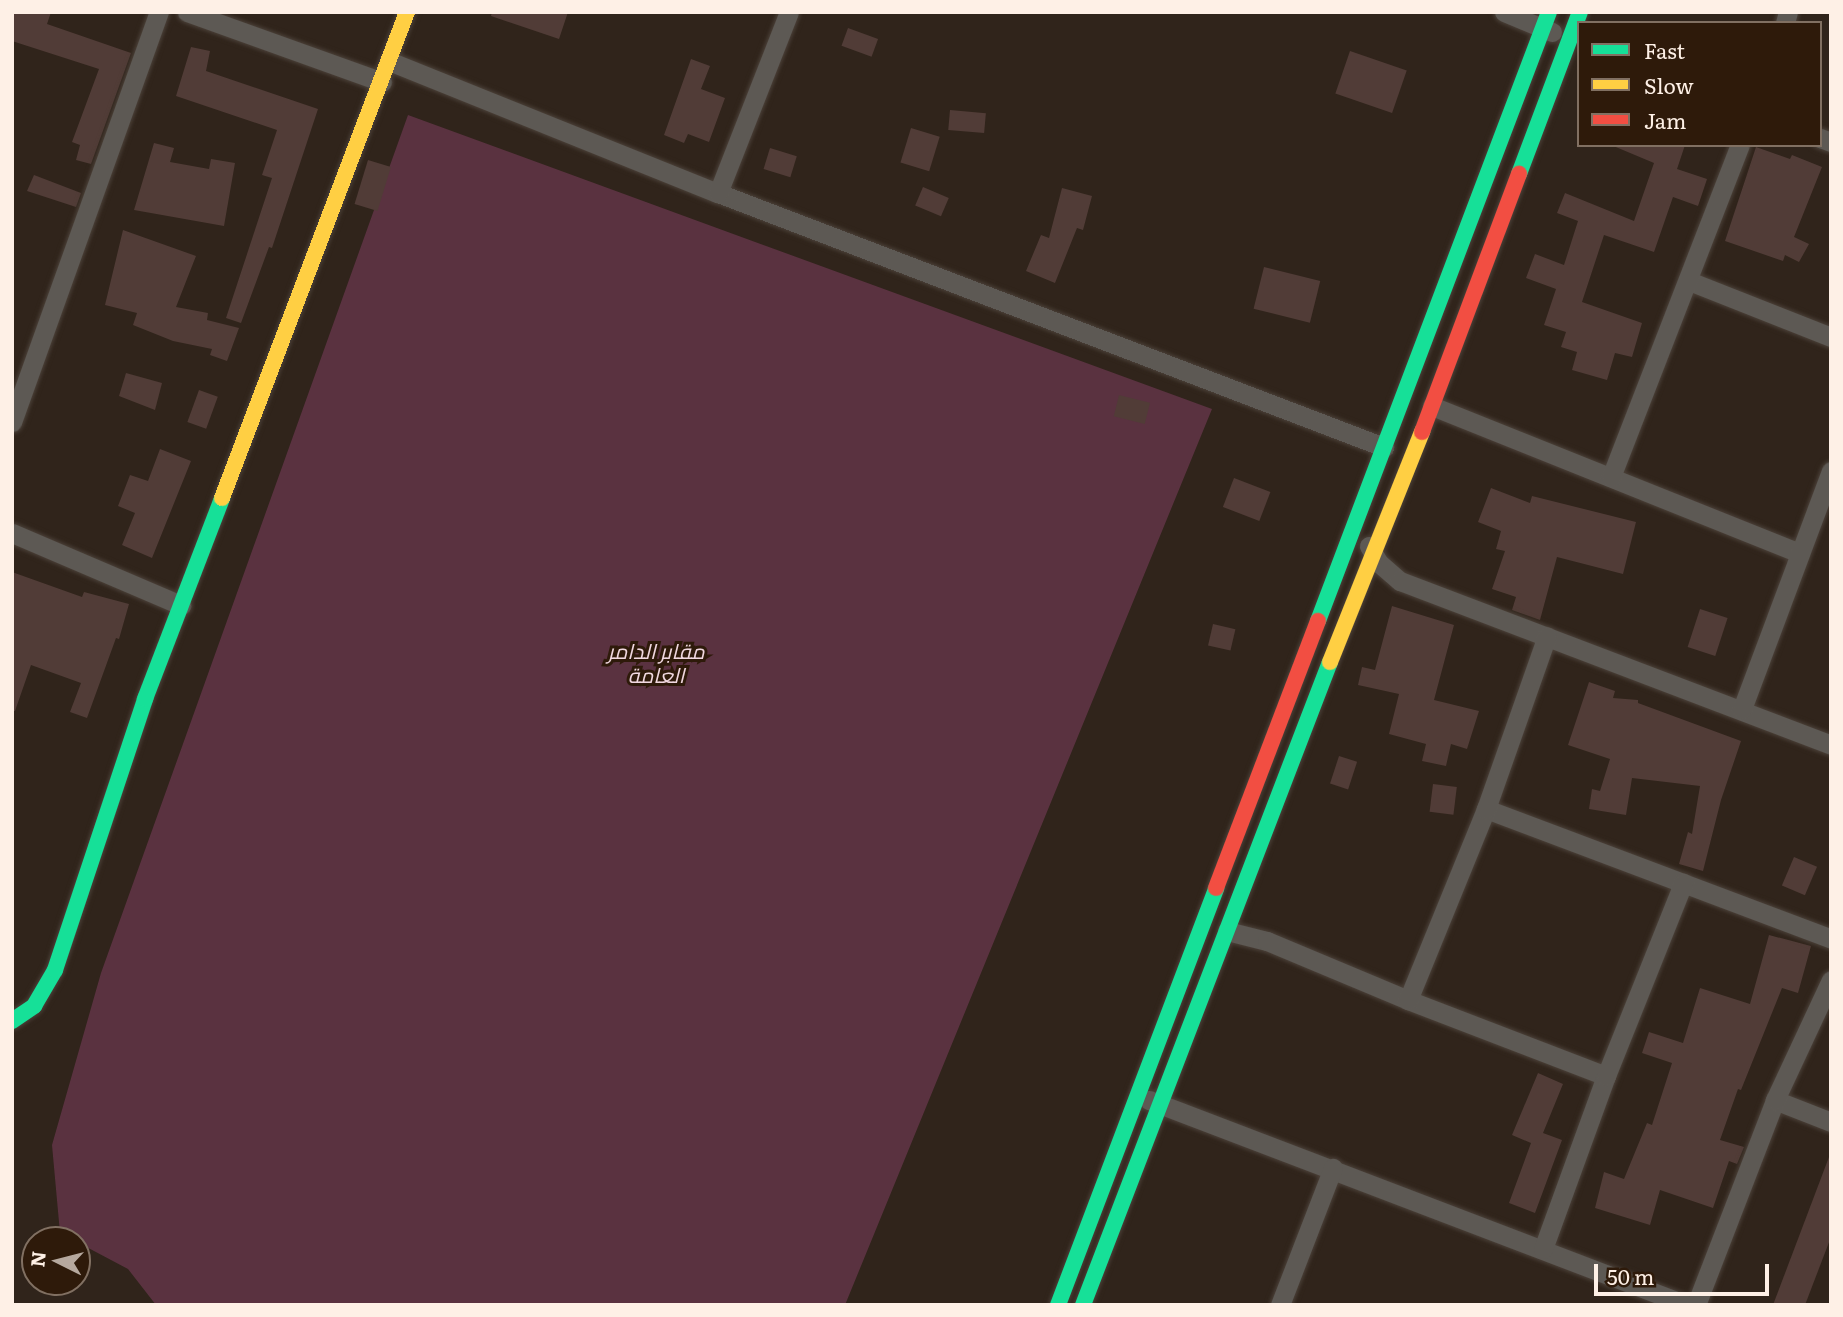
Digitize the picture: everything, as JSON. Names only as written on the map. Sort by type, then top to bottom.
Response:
[{"type":"main road","points":[[12,1021],[34,1006],[55,970],[145,699],[240,442],[407,12]]},
{"type":"main road","points":[[1058,1305],[1546,20]]},
{"type":"main road","points":[[1083,1305],[1373,550],[1574,42]]},
{"type":"street","points":[[12,422],[159,12]]},
{"type":"street","points":[[187,12],[382,82]]},
{"type":"street","points":[[719,193],[789,12]]},
{"type":"street","points":[[1504,12],[1546,20],[1574,42]]},
{"type":"street","points":[[389,61],[719,193],[1384,447]]},
{"type":"street","points":[[1611,477],[1739,147]]},
{"type":"street","points":[[1689,281],[1831,337]]},
{"type":"street","points":[[1432,406],[1800,553]]},
{"type":"street","points":[[1742,709],[1831,471]]},
{"type":"street","points":[[1352,532],[1373,550],[1378,563],[1400,580],[1831,745]]},
{"type":"street","points":[[12,533],[181,605]]},
{"type":"street","points":[[1408,1000],[1486,809],[1547,636]]},
{"type":"street","points":[[1486,809],[1831,939]]},
{"type":"street","points":[[1543,1249],[1606,1076],[1682,883]]},
{"type":"street","points":[[1227,931],[1267,940],[1408,1000],[1606,1076]]},
{"type":"street","points":[[1696,1305],[1775,1100],[1831,980]]},
{"type":"street","points":[[1139,1096],[1687,1305]]},
{"type":"street","points":[[1775,1100],[1831,1122]]},
{"type":"street","points":[[1280,1305],[1333,1168]]},
{"type":"green space","name":"مقابر الدامر العامة","points":[[408,115],[1212,409],[845,1305],[156,1305],[128,1269],[91,1249],[91,1226],[59,1226],[52,1145],[101,973]]},
{"type":"building","points":[[12,12],[51,12],[47,24],[131,53],[91,164],[76,160],[80,145],[72,142],[99,69],[12,41]]},
{"type":"building","points":[[492,12],[568,12],[559,39],[491,16]]},
{"type":"building","points":[[848,28],[878,39],[872,57],[842,46]]},
{"type":"building","points":[[191,47],[210,51],[206,71],[318,109],[272,248],[269,247],[241,323],[226,318],[272,178],[262,175],[277,130],[176,96]]},
{"type":"building","points":[[1350,51],[1407,71],[1392,113],[1335,94]]},
{"type":"building","points":[[691,59],[710,66],[701,89],[725,98],[709,142],[688,134],[684,143],[664,135]]},
{"type":"building","points":[[950,110],[986,113],[984,133],[948,130]]},
{"type":"building","points":[[911,128],[940,137],[929,171],[900,162]]},
{"type":"building","points":[[154,143],[174,148],[170,162],[209,169],[211,159],[235,163],[224,226],[134,210]]},
{"type":"building","points":[[1616,147],[1684,147],[1677,169],[1707,179],[1698,206],[1673,197],[1654,252],[1604,235],[1582,302],[1642,323],[1632,357],[1615,353],[1607,380],[1572,370],[1577,352],[1561,347],[1566,332],[1544,325],[1556,289],[1526,278],[1535,254],[1564,265],[1578,221],[1557,213],[1565,193],[1634,221],[1654,163]]},
{"type":"building","points":[[1756,147],[1790,159],[1792,155],[1822,167],[1794,237],[1809,244],[1799,262],[1785,255],[1783,261],[1725,241]]},
{"type":"building","points":[[770,148],[797,156],[790,177],[764,169]]},
{"type":"building","points":[[368,160],[391,167],[378,211],[355,204]]},
{"type":"building","points":[[34,175],[81,193],[76,207],[27,191]]},
{"type":"building","points":[[923,187],[949,198],[941,216],[915,205]]},
{"type":"building","points":[[1062,188],[1092,196],[1083,230],[1077,228],[1055,283],[1026,271],[1041,235],[1049,238]]},
{"type":"building","points":[[123,230],[196,256],[176,307],[208,313],[207,320],[239,328],[227,361],[210,355],[212,349],[173,341],[133,325],[137,313],[105,305]]},
{"type":"building","points":[[1264,267],[1320,281],[1310,323],[1254,309]]},
{"type":"building","points":[[126,373],[162,383],[155,410],[119,396]]},
{"type":"building","points":[[199,390],[218,397],[206,429],[187,422]]},
{"type":"building","points":[[1119,395],[1150,403],[1145,424],[1114,416]]},
{"type":"building","points":[[160,449],[191,461],[152,558],[122,545],[135,513],[118,506],[130,475],[148,481]]},
{"type":"building","points":[[1234,478],[1270,492],[1259,521],[1223,507]]},
{"type":"building","points":[[1491,488],[1530,503],[1532,496],[1636,522],[1623,574],[1557,557],[1540,620],[1512,610],[1516,597],[1492,589],[1505,551],[1496,549],[1501,531],[1478,522]]},
{"type":"building","points":[[12,572],[82,597],[84,592],[129,604],[119,639],[116,638],[87,718],[70,712],[81,683],[31,665],[15,711],[12,711]]},
{"type":"building","points":[[1392,606],[1454,625],[1434,700],[1479,711],[1467,749],[1451,744],[1446,766],[1422,761],[1426,744],[1389,734],[1399,694],[1358,685],[1362,667],[1375,670]]},
{"type":"building","points":[[1700,609],[1728,618],[1715,656],[1688,647]]},
{"type":"building","points":[[1213,624],[1235,629],[1230,651],[1208,645]]},
{"type":"building","points":[[1589,682],[1615,691],[1613,698],[1638,700],[1638,703],[1741,741],[1721,800],[1703,871],[1679,864],[1688,832],[1692,834],[1700,786],[1632,778],[1626,815],[1589,809],[1592,789],[1600,791],[1610,759],[1568,745]]},
{"type":"building","points":[[1339,756],[1357,762],[1348,789],[1330,784]]},
{"type":"building","points":[[1433,784],[1457,787],[1453,815],[1430,812]]},
{"type":"building","points":[[1794,857],[1817,867],[1805,895],[1782,886]]},
{"type":"building","points":[[1769,935],[1811,946],[1798,993],[1782,988],[1741,1090],[1738,1089],[1720,1140],[1744,1147],[1737,1164],[1729,1161],[1713,1208],[1660,1190],[1650,1225],[1595,1208],[1604,1172],[1624,1179],[1647,1123],[1652,1125],[1672,1063],[1642,1053],[1649,1032],[1683,1043],[1700,988],[1750,1004]]},
{"type":"building","points":[[1538,1073],[1563,1084],[1543,1133],[1562,1140],[1535,1213],[1509,1203],[1531,1143],[1512,1135]]},
{"type":"building","points":[[1829,1157],[1831,1237],[1805,1305],[1773,1305]]},
{"type":"traffic: fast","points":[[1318,621],[1549,12]]},
{"type":"traffic: fast","points":[[1519,174],[1580,12]]},
{"type":"traffic: fast","points":[[12,1021],[34,1006],[55,970],[145,699],[222,498]]},
{"type":"traffic: fast","points":[[1083,1305],[1330,662]]},
{"type":"traffic: fast","points":[[1058,1305],[1216,888]]},
{"type":"traffic: slow","points":[[222,498],[407,12]]},
{"type":"traffic: slow","points":[[1330,662],[1422,432]]},
{"type":"traffic: jam","points":[[1422,432],[1519,174]]},
{"type":"traffic: jam","points":[[1216,888],[1318,621]]}]
